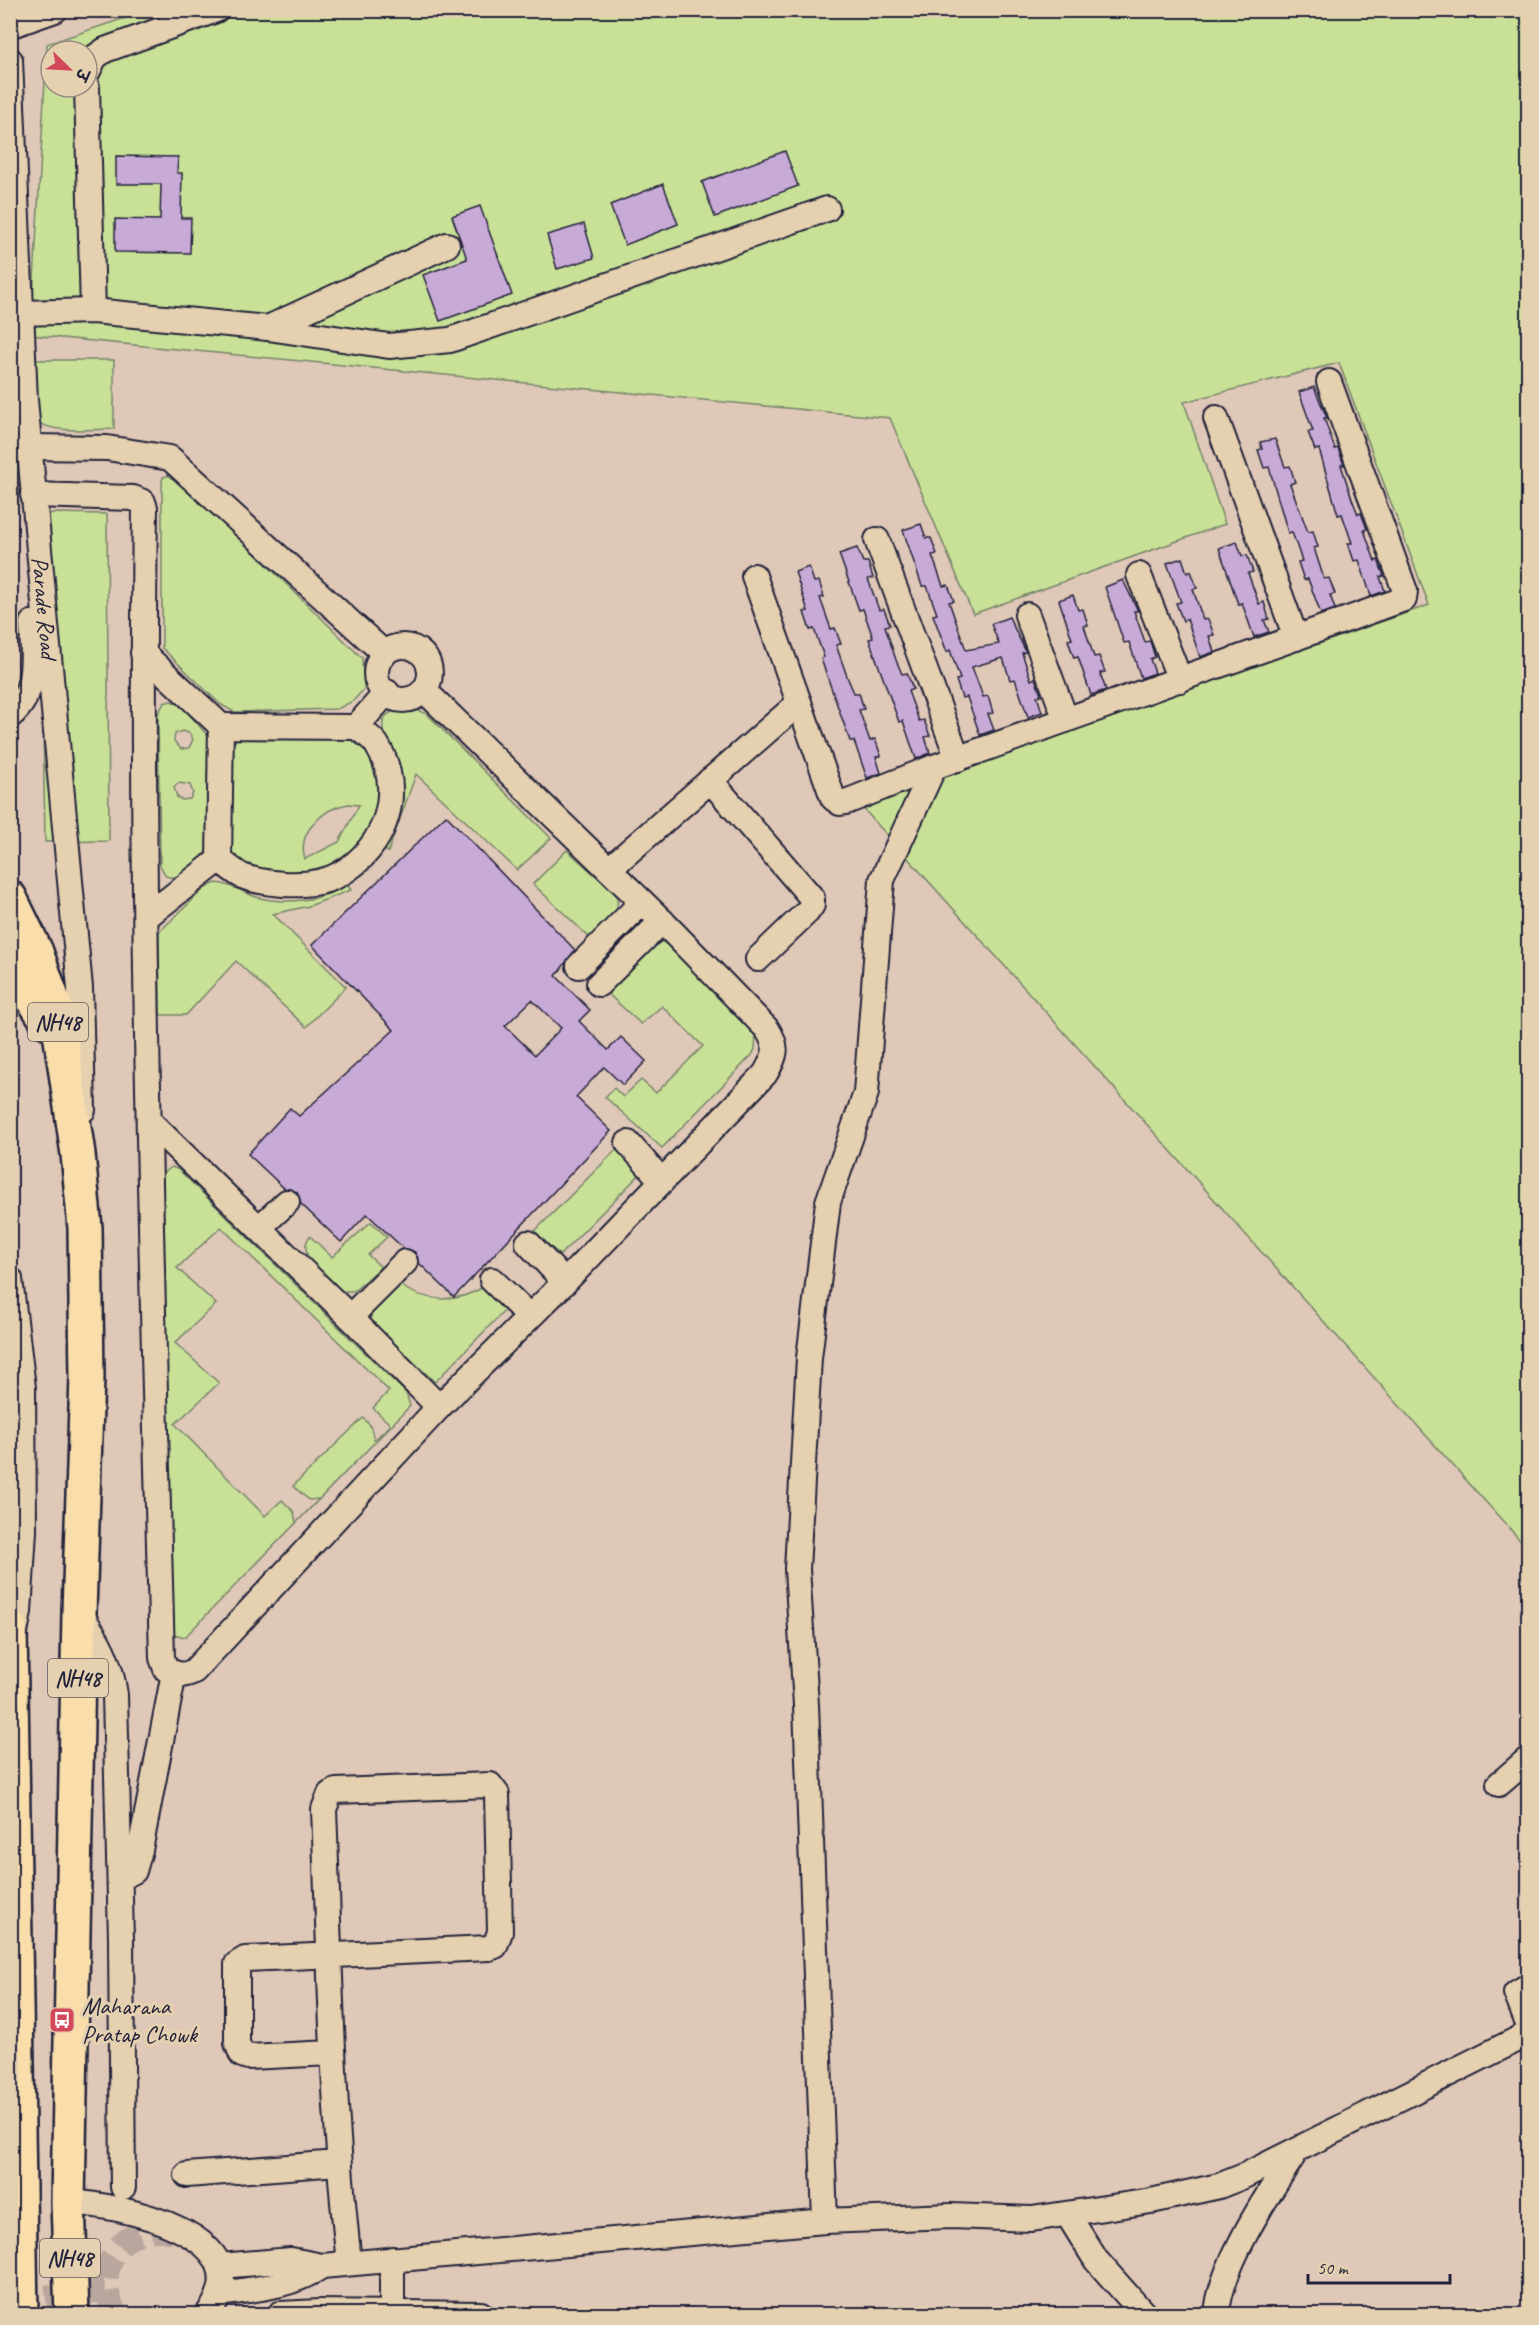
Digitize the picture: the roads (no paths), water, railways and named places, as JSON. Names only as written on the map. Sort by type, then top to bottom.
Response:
[{"type":"highway","name":"NH48","points":[[10,898],[39,961],[57,1012],[78,1154],[85,1228],[87,1321],[68,2202],[72,2314]]},
{"type":"highway","points":[[10,963],[62,1040]]},
{"type":"highway","name":"NH48","points":[[11,1642],[21,2314]]},
{"type":"street","points":[[10,53],[13,18],[56,10]]},
{"type":"street","points":[[99,54],[105,50],[216,10]]},
{"type":"street","name":"Parade Road","points":[[10,60],[29,447],[80,988],[83,1078],[78,1154]]},
{"type":"street","points":[[87,99],[93,310]]},
{"type":"street","points":[[21,313],[93,310],[268,328],[390,346],[450,340],[827,209]]},
{"type":"street","points":[[268,328],[447,245]]},
{"type":"street","points":[[754,576],[836,801],[846,802],[934,767],[1401,602],[1406,595],[1329,382]]},
{"type":"street","points":[[1216,418],[1296,638]]},
{"type":"street","points":[[29,447],[107,448],[170,458],[384,653]]},
{"type":"street","points":[[33,495],[110,496],[138,499],[143,502],[145,508],[143,652],[149,1121],[162,1658],[166,1669],[185,1676],[194,1671],[439,1407],[565,1282],[765,1074],[774,1057],[775,1042],[767,1029],[662,921],[425,691]]},
{"type":"street","points":[[10,716],[27,698],[32,681],[32,587],[36,519]]},
{"type":"street","points":[[877,540],[958,759]]},
{"type":"street","points":[[1139,575],[1180,680]]},
{"type":"street","points":[[1027,615],[1066,720]]},
{"type":"street","points":[[401,647],[419,653],[426,659],[431,676],[425,691],[411,699],[394,697],[387,692],[377,680],[375,672],[379,658],[384,653],[401,647]]},
{"type":"street","points":[[143,652],[221,726],[356,727],[376,742],[386,764],[391,797],[384,829],[366,856],[339,875],[305,885],[269,883],[243,876],[219,860]]},
{"type":"street","points":[[356,727],[387,692]]},
{"type":"street","points":[[609,869],[799,703]]},
{"type":"street","points":[[219,860],[221,726]]},
{"type":"street","points":[[825,2221],[806,1705],[797,1569],[809,1358],[814,1293],[828,1202],[866,1093],[882,880],[934,767]]},
{"type":"street","points":[[710,780],[812,898],[812,905],[807,912],[758,959]]},
{"type":"street","points":[[147,917],[219,860]]},
{"type":"street","points":[[579,966],[642,902]]},
{"type":"street","points":[[599,984],[662,921]]},
{"type":"street","points":[[149,1121],[439,1407]]},
{"type":"street","points":[[628,1143],[662,1181]]},
{"type":"street","points":[[259,1228],[287,1202]]},
{"type":"street","points":[[528,1243],[565,1282]]},
{"type":"street","points":[[350,1317],[405,1262]]},
{"type":"street","points":[[10,1279],[23,1388],[24,1531],[19,1612],[11,1642]]},
{"type":"street","points":[[492,1280],[529,1316]]},
{"type":"street","points":[[79,1612],[105,1653],[112,1674],[120,1878],[123,2187]]},
{"type":"street","points":[[120,1878],[134,1870],[141,1850],[174,1673]]},
{"type":"street","points":[[1499,1784],[1528,1759]]},
{"type":"street","points":[[333,2053],[248,2057],[238,2050],[235,1970],[240,1960],[330,1956],[489,1948],[495,1946],[500,1932],[495,1788],[486,1784],[336,1791],[330,1794],[324,1809],[330,1956],[333,2053],[338,2163],[349,2262]]},
{"type":"street","points":[[1528,1986],[1515,1993],[1528,2024]]},
{"type":"street","points":[[220,2266],[291,2260],[322,2266],[825,2221],[951,2216],[1032,2220],[1068,2215],[1219,2186],[1295,2153],[1528,2034]]},
{"type":"street","points":[[1217,2314],[1221,2292],[1234,2256],[1295,2153]]},
{"type":"street","points":[[188,2175],[338,2163]]},
{"type":"street","points":[[68,2202],[110,2206],[182,2231],[208,2248],[220,2266],[213,2304],[309,2275],[322,2266]]},
{"type":"street","points":[[1068,2215],[1096,2260],[1144,2314]]},
{"type":"street","points":[[392,2259],[392,2313]]},
{"type":"street","points":[[280,2314],[320,2312],[481,2314]]},
{"type":"tunnel","points":[[116,2314],[109,2296],[107,2279],[110,2263],[118,2249],[129,2238],[144,2232],[162,2230],[181,2234]]},
{"type":"tunnel","points":[[10,2301],[106,2290]]},
{"type":"place","name":"Maharana Pratap Chowk","points":[[62,2020]]}]
